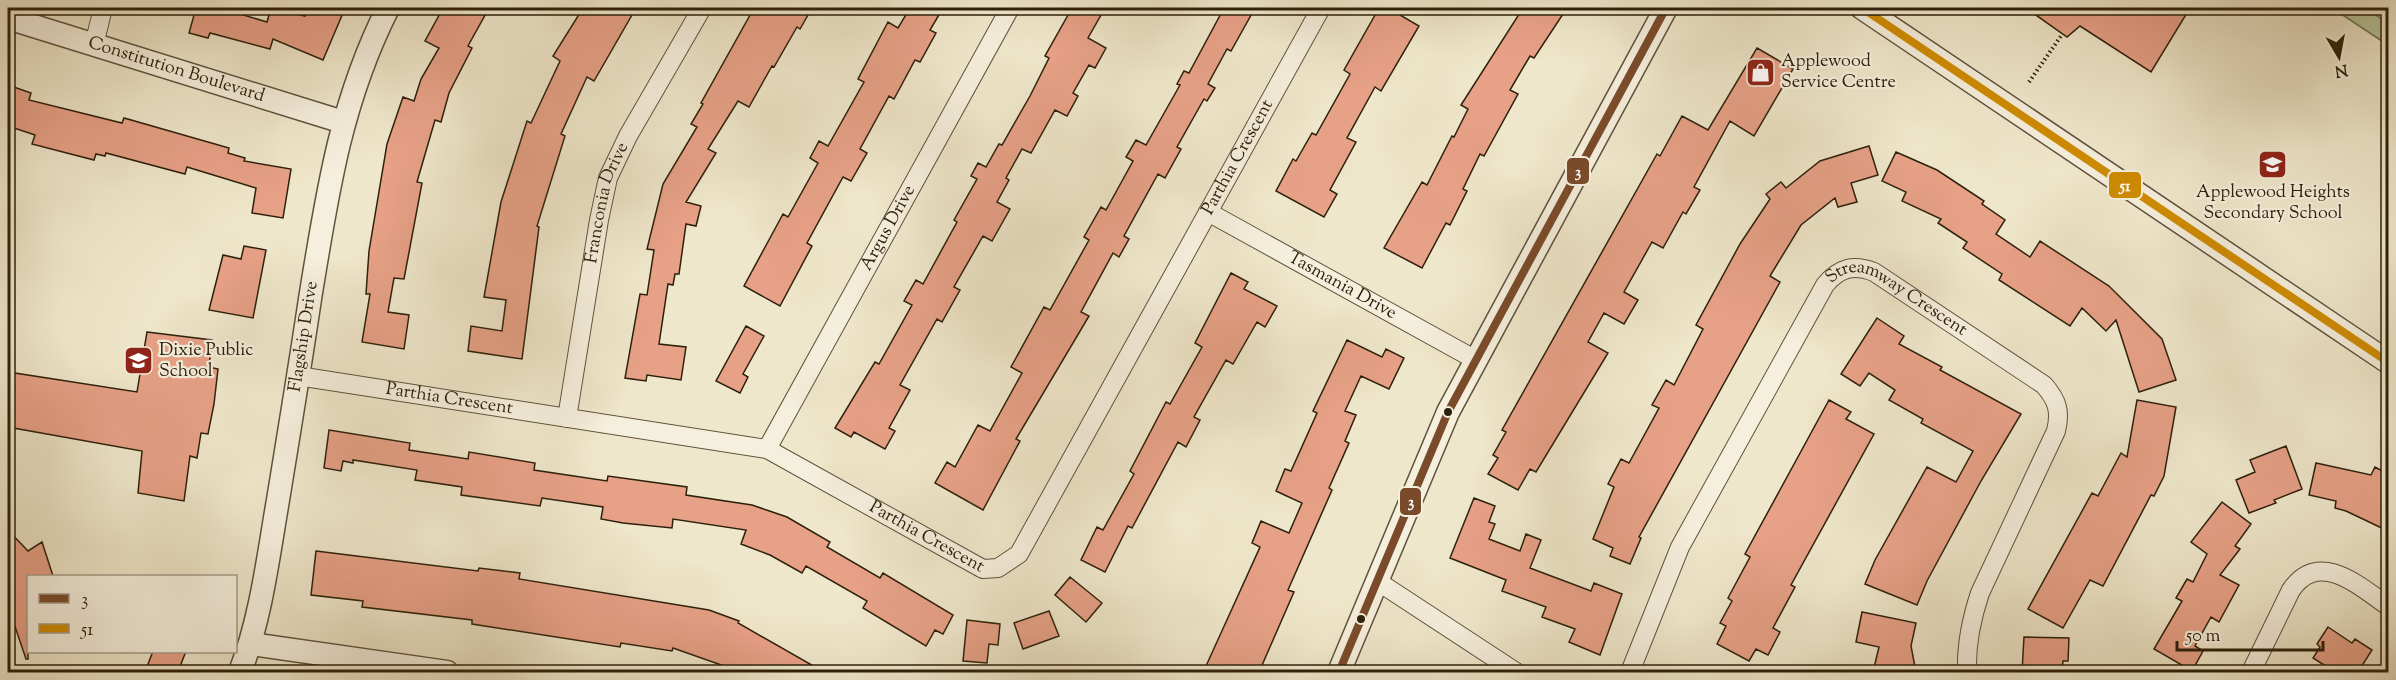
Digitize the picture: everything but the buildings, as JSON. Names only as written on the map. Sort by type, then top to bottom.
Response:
[{"type":"street","points":[[93,45],[103,8]]},
{"type":"street","name":"Flagship Drive","points":[[240,672],[251,644],[265,578],[322,224],[343,122],[360,69],[388,8]]},
{"type":"street","name":"Franconia Drive","points":[[567,418],[608,178],[628,136],[702,8]]},
{"type":"street","name":"Argus Drive","points":[[767,449],[1010,8]]},
{"type":"street","name":"Parthia Crescent","points":[[298,376],[767,449],[983,569],[998,568],[1019,555],[1321,8]]},
{"type":"street","points":[[1339,672],[1434,441],[1666,8]]},
{"type":"street","points":[[1862,8],[2388,362]]},
{"type":"street","name":"Constitution Boulevard","points":[[8,18],[343,122]]},
{"type":"street","name":"Tasmania Drive","points":[[1208,212],[1476,360]]},
{"type":"street","name":"Streamway Crescent","points":[[1630,672],[1680,547],[1825,285],[1838,272],[1858,266],[1874,272],[2044,385],[2059,408],[2056,431],[1980,593],[1967,638],[1966,672]]},
{"type":"street","points":[[2251,672],[2291,590],[2298,580],[2308,573],[2322,571],[2340,575],[2388,606]]},
{"type":"street","points":[[1377,581],[1516,672]]},
{"type":"street","points":[[251,644],[447,672]]},
{"type":"path","points":[[2029,82],[2061,36]]},
{"type":"green space","points":[[2332,8],[2365,8],[2388,23],[2388,45]]},
{"type":"transit line","name":"3","points":[[1339,672],[1448,412],[1666,8]]},
{"type":"transit line","name":"51","points":[[1862,8],[2388,362]]},
{"type":"place","name":"Applewood Service Centre","points":[[1760,72]]},
{"type":"place","name":"Applewood Heights Secondary School","points":[[2273,164]]},
{"type":"place","name":"Dixie Public School","points":[[138,361]]}]
